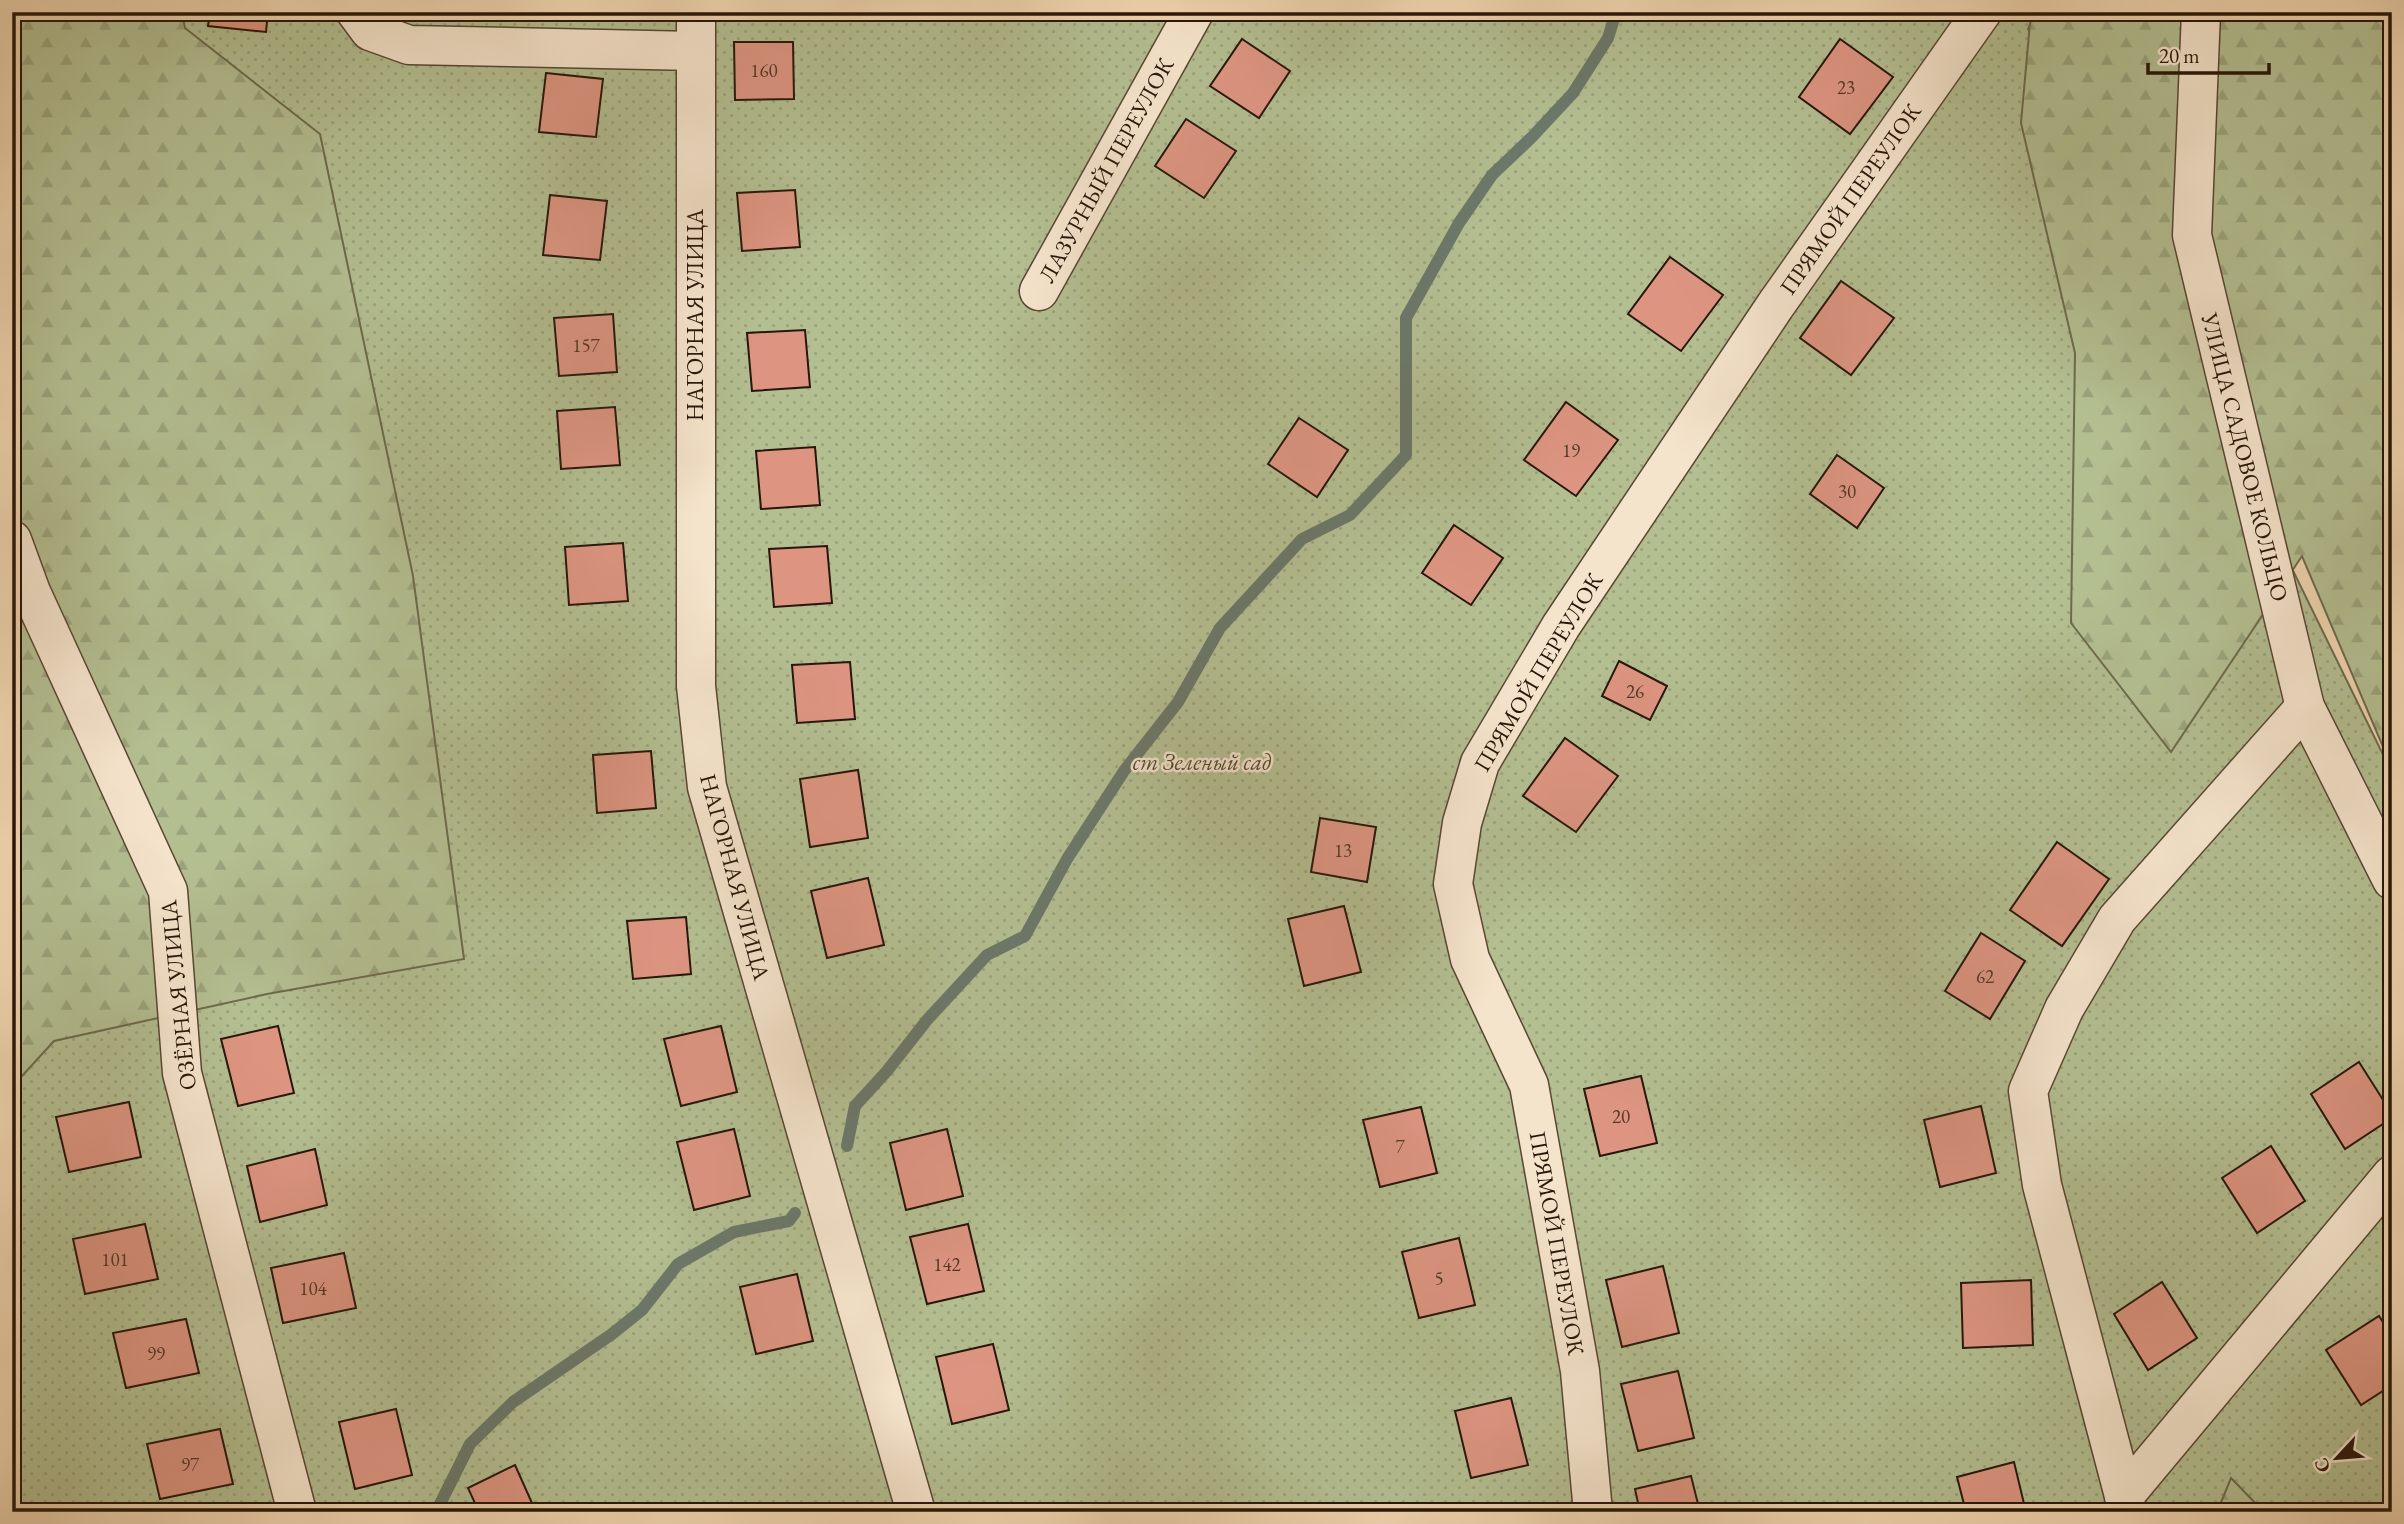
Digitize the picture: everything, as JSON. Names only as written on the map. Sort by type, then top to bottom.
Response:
[{"type":"street","points":[[356,12],[370,31],[408,46],[695,51]]},
{"type":"street","name":"НАГОРНАЯ УЛИЦА","points":[[696,12],[696,686],[707,787],[916,1512]]},
{"type":"street","name":"ЛАЗУРНЫЙ ПЕРЕУЛОК","points":[[1039,291],[1194,12]]},
{"type":"street","name":"ПРЯМОЙ ПЕРЕУЛОК","points":[[1593,1512],[1580,1371],[1529,1085],[1471,959],[1453,884],[1462,823],[1480,763],[1561,626],[1774,306],[1982,12]]},
{"type":"street","name":"УЛИЦА САДОВОЕ КОЛЬЦО","points":[[2201,12],[2192,235],[2305,707],[2392,880]]},
{"type":"street","name":"ОЗЁРНАЯ УЛИЦА","points":[[12,540],[31,592],[168,891],[182,1073],[297,1512]]},
{"type":"street","points":[[2125,1504],[2042,1185],[2028,1091],[2064,1009],[2117,919],[2305,707]]},
{"type":"street","points":[[2125,1504],[2392,1175]]},
{"type":"green space","name":"ст Зеленый сад","points":[[12,12],[2037,12],[2028,29],[2392,773],[2392,1512],[12,1512]]},
{"type":"green space","points":[[12,12],[182,12],[185,28],[320,134],[413,576],[464,959],[267,994],[54,1041],[12,1087]]},
{"type":"green space","points":[[2031,12],[2392,12],[2392,768],[2302,556],[2171,752],[2071,623],[2075,353],[2021,123]]},
{"type":"green space","points":[[2231,1478],[2264,1512],[2217,1512]]},
{"type":"building","points":[[210,12],[268,12],[266,32],[208,26]]},
{"type":"building","points":[[1242,39],[1290,71],[1259,118],[1210,86]]},
{"type":"building","points":[[1840,39],[1893,77],[1850,134],[1799,97]]},
{"type":"building","points":[[734,42],[793,42],[794,99],[735,100]]},
{"type":"building","points":[[546,73],[603,79],[596,137],[539,132]]},
{"type":"building","points":[[1186,119],[1236,151],[1204,198],[1155,166]]},
{"type":"building","points":[[795,190],[800,247],[742,251],[737,193]]},
{"type":"building","points":[[550,195],[607,201],[600,260],[543,255]]},
{"type":"building","points":[[1670,257],[1723,295],[1681,351],[1628,314]]},
{"type":"building","points":[[1841,281],[1894,318],[1851,375],[1800,338]]},
{"type":"building","points":[[613,314],[617,372],[559,376],[554,318]]},
{"type":"building","points":[[805,330],[810,387],[752,391],[747,333]]},
{"type":"building","points":[[1566,402],[1618,440],[1576,496],[1524,460]]},
{"type":"building","points":[[615,407],[620,465],[561,469],[557,411]]},
{"type":"building","points":[[1299,418],[1348,450],[1317,497],[1268,464]]},
{"type":"building","points":[[815,447],[820,505],[761,509],[756,451]]},
{"type":"building","points":[[1837,455],[1884,488],[1857,528],[1810,494]]},
{"type":"building","points":[[1454,525],[1503,558],[1471,605],[1422,573]]},
{"type":"building","points":[[623,543],[628,601],[569,605],[565,547]]},
{"type":"building","points":[[827,546],[832,603],[774,607],[769,549]]},
{"type":"building","points":[[1619,661],[1667,686],[1650,720],[1602,696]]},
{"type":"building","points":[[850,662],[855,719],[797,723],[792,665]]},
{"type":"building","points":[[1565,738],[1618,776],[1576,832],[1523,796]]},
{"type":"building","points":[[651,751],[656,808],[597,813],[593,755]]},
{"type":"building","points":[[858,770],[868,838],[810,847],[800,779]]},
{"type":"building","points":[[1320,818],[1376,827],[1367,882],[1311,872]]},
{"type":"building","points":[[2057,842],[2109,879],[2062,946],[2010,910]]},
{"type":"building","points":[[868,878],[884,945],[827,958],[811,891]]},
{"type":"building","points":[[1344,906],[1361,972],[1304,986],[1288,919]]},
{"type":"building","points":[[686,917],[691,974],[633,979],[627,921]]},
{"type":"building","points":[[1981,933],[2025,961],[1990,1019],[1945,991]]},
{"type":"building","points":[[278,1026],[294,1093],[238,1106],[221,1039]]},
{"type":"building","points":[[721,1026],[737,1092],[681,1106],[664,1039]]},
{"type":"building","points":[[2359,1062],[2392,1118],[2345,1149],[2311,1094]]},
{"type":"building","points":[[1641,1076],[1657,1143],[1600,1156],[1584,1089]]},
{"type":"building","points":[[129,1102],[141,1157],[69,1172],[56,1117]]},
{"type":"building","points":[[1981,1106],[1996,1173],[1940,1187],[1924,1120]]},
{"type":"building","points":[[1421,1107],[1437,1173],[1380,1187],[1363,1120]]},
{"type":"building","points":[[734,1129],[750,1196],[694,1210],[677,1142]]},
{"type":"building","points":[[947,1129],[963,1196],[906,1210],[890,1143]]},
{"type":"building","points":[[2271,1146],[2305,1201],[2257,1233],[2222,1178]]},
{"type":"building","points":[[315,1149],[327,1205],[260,1222],[247,1166]]},
{"type":"building","points":[[145,1224],[158,1279],[85,1294],[73,1239]]},
{"type":"building","points":[[968,1224],[984,1291],[927,1304],[910,1237]]},
{"type":"building","points":[[1459,1238],[1475,1305],[1419,1318],[1402,1252]]},
{"type":"building","points":[[344,1253],[356,1308],[283,1323],[271,1268]]},
{"type":"building","points":[[1663,1266],[1679,1333],[1622,1347],[1606,1280]]},
{"type":"building","points":[[797,1274],[813,1341],[756,1354],[740,1287]]},
{"type":"building","points":[[2031,1280],[2033,1345],[1963,1348],[1961,1283]]},
{"type":"building","points":[[2162,1282],[2197,1338],[2148,1370],[2114,1314]]},
{"type":"building","points":[[2379,1316],[2392,1336],[2392,1385],[2361,1405],[2326,1350]]},
{"type":"building","points":[[186,1319],[199,1373],[126,1388],[113,1333]]},
{"type":"building","points":[[993,1344],[1009,1410],[952,1424],[936,1357]]},
{"type":"building","points":[[1678,1371],[1694,1438],[1638,1451],[1621,1384]]},
{"type":"building","points":[[1511,1398],[1528,1465],[1471,1478],[1455,1411]]},
{"type":"building","points":[[396,1409],[412,1475],[355,1489],[339,1422]]},
{"type":"building","points":[[220,1429],[233,1484],[160,1499],[147,1444]]},
{"type":"building","points":[[2014,1462],[2026,1512],[1966,1512],[1957,1477]]},
{"type":"building","points":[[515,1465],[536,1512],[479,1512],[468,1488]]},
{"type":"building","points":[[1691,1476],[1700,1512],[1640,1512],[1635,1489]]},
{"type":"waterway","points":[[847,1146],[855,1106],[927,1020],[987,955],[1025,936],[1067,859],[1124,771],[1178,702],[1220,628],[1302,539],[1350,515],[1406,455],[1406,318],[1459,223],[1492,175],[1573,93],[1608,38],[1616,12]]},
{"type":"waterway","points":[[431,1512],[439,1506],[470,1444],[513,1402],[612,1334],[642,1310],[678,1264],[734,1232],[789,1221],[795,1213]]}]
